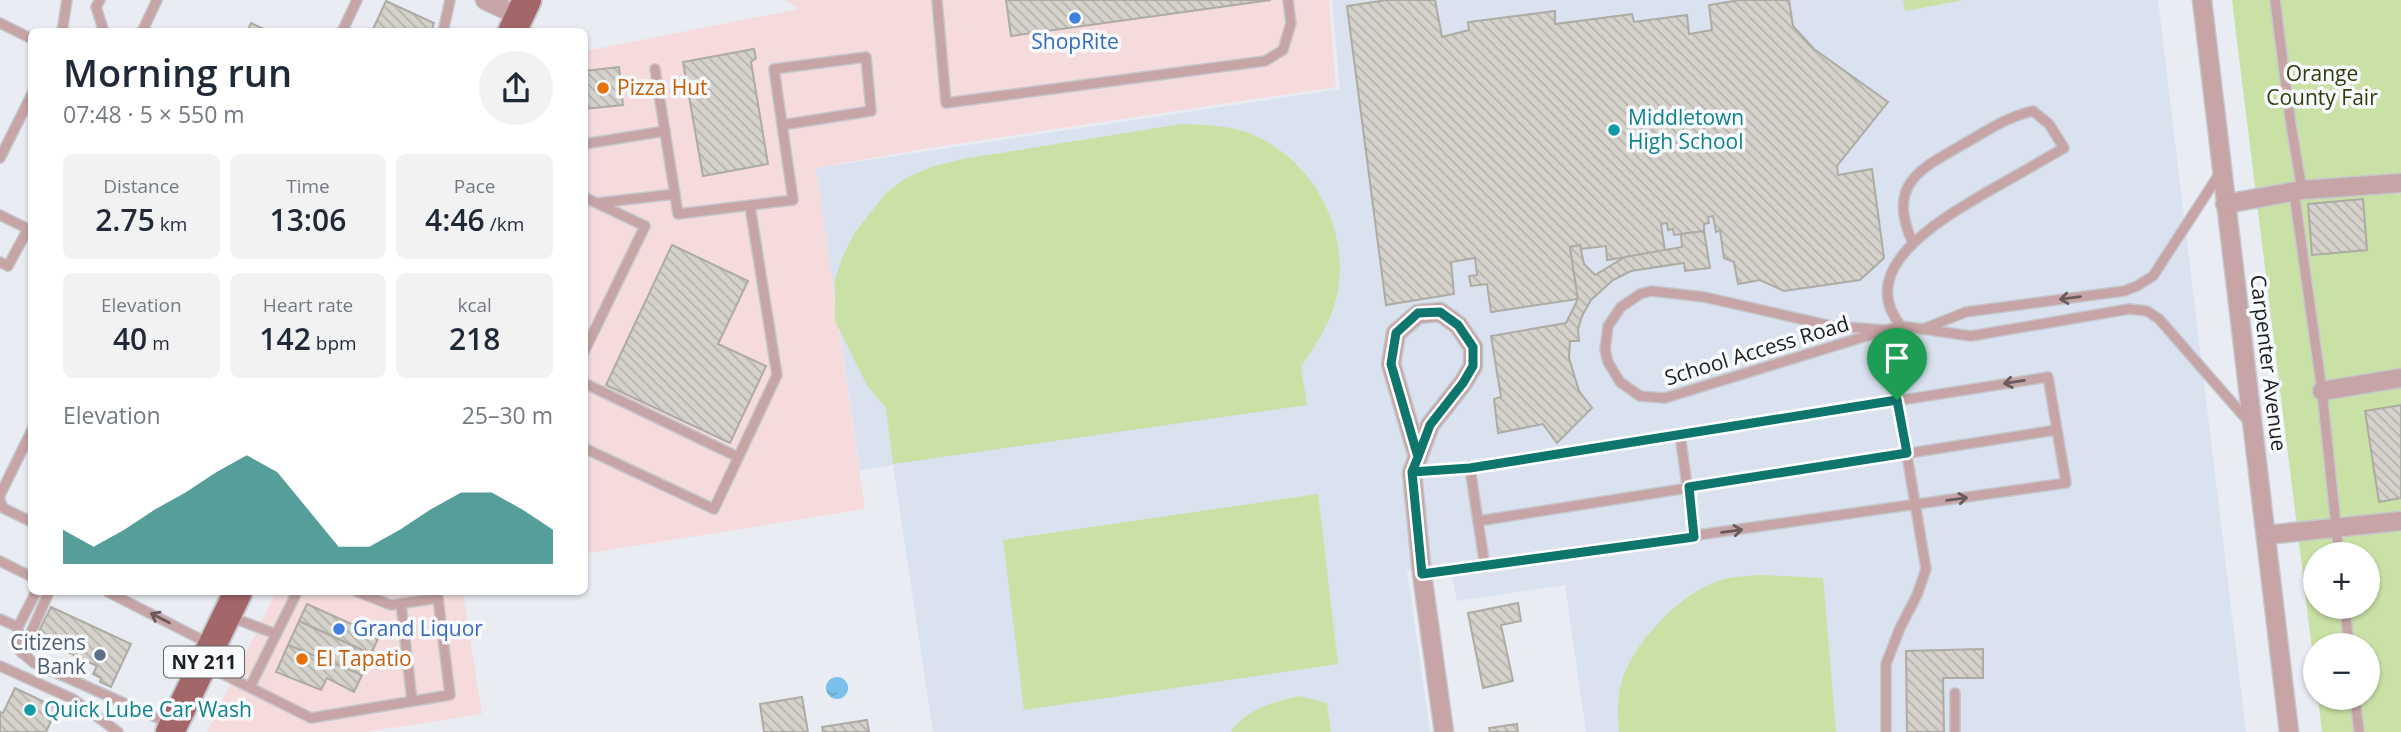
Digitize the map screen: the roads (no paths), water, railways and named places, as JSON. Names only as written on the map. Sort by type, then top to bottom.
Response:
[{"type":"main road","name":"NY 211","points":[[172,728],[232,604]]},
{"type":"street","points":[[485,0],[519,16]]},
{"type":"street","name":"Carpenter Avenue","points":[[2202,0],[2289,732]]},
{"type":"street","points":[[2225,204],[2298,191],[2401,183]]},
{"type":"street","points":[[1415,465],[1430,425],[1473,366],[1473,347],[1458,325],[1440,312],[1418,313],[1396,333],[1391,364],[1415,465],[1422,574],[1444,732]]},
{"type":"street","points":[[2322,391],[2401,378]]},
{"type":"street","points":[[2266,535],[2401,521]]},
{"type":"lane","points":[[63,28],[67,0]]},
{"type":"lane","points":[[100,0],[96,7],[103,28]]},
{"type":"lane","points":[[144,28],[157,0]]},
{"type":"lane","points":[[344,28],[357,0]]},
{"type":"lane","points":[[444,28],[450,0]]},
{"type":"lane","points":[[937,0],[946,103],[1265,61],[1283,50],[1291,23],[1288,0]]},
{"type":"lane","points":[[2275,0],[2338,542]]},
{"type":"lane","points":[[0,23],[28,37]]},
{"type":"lane","points":[[655,69],[678,214],[793,200],[782,125],[774,69],[866,57],[872,111],[782,125]]},
{"type":"lane","points":[[0,158],[28,102]]},
{"type":"lane","points":[[1901,326],[1892,315],[1887,292],[1899,259],[1942,218],[2064,148],[2049,124],[2033,111],[2015,115],[1921,169],[1908,185],[1903,203],[1906,226],[1913,243]]},
{"type":"lane","points":[[588,143],[665,131]]},
{"type":"lane","points":[[1920,330],[1966,312],[2124,291],[2137,286],[2153,276],[2222,169]]},
{"type":"lane","points":[[597,203],[675,194]]},
{"type":"lane","points":[[588,199],[645,226],[588,344]]},
{"type":"lane","points":[[588,450],[714,509],[777,375],[750,205]]},
{"type":"lane","points":[[0,215],[28,229],[8,266],[0,262]]},
{"type":"lane","name":"School Access Road","points":[[1886,330],[1832,326],[1704,297],[1651,291],[1630,299],[1614,316],[1606,338],[1605,350],[1608,362],[1620,382],[1640,396],[1665,398],[1901,326],[1970,336],[2129,309]]},
{"type":"lane","points":[[2124,291],[2129,309],[2147,311],[2160,320],[2253,426]]},
{"type":"lane","points":[[1886,330],[1926,569],[1886,664],[1886,732]]},
{"type":"lane","points":[[1415,465],[1470,468],[2048,377],[2066,483],[1422,574]]},
{"type":"lane","points":[[588,385],[738,457]]},
{"type":"lane","points":[[1478,521],[2056,430]]},
{"type":"lane","points":[[1680,434],[1694,537]]},
{"type":"lane","points":[[28,438],[0,497],[3,508],[28,520]]},
{"type":"lane","points":[[1470,468],[1485,567]]},
{"type":"lane","points":[[0,561],[28,575]]},
{"type":"lane","points":[[34,595],[18,627],[22,653],[34,663],[172,728]]},
{"type":"lane","points":[[22,653],[48,595]]},
{"type":"lane","points":[[113,595],[208,655],[250,687],[311,718],[450,695],[438,598],[391,605],[366,595]]},
{"type":"lane","points":[[250,687],[296,595]]},
{"type":"lane","points":[[232,604],[276,634]]},
{"type":"lane","points":[[401,604],[412,701]]},
{"type":"lane","points":[[0,619],[18,627]]},
{"type":"lane","points":[[0,666],[73,699],[118,732]]},
{"type":"lane","points":[[1955,693],[1955,732]]},
{"type":"lane","points":[[2356,710],[2359,732]]},
{"type":"water","points":[[837,677],[845,680],[848,688],[845,696],[837,699],[829,696],[826,688],[829,680]]},
{"type":"place","name":"ShopRite","points":[[1075,18]]},
{"type":"place","name":"Pizza Hut","points":[[603,88]]},
{"type":"place","name":"Middletown High School","points":[[1614,130]]},
{"type":"place","name":"Grand Liquor","points":[[339,629]]},
{"type":"place","name":"Citizens Bank","points":[[100,655]]},
{"type":"place","name":"El Tapatio","points":[[302,659]]},
{"type":"place","name":"Quick Lube Car Wash","points":[[30,710]]},
{"type":"park label","name":"Orange County Fair","points":[[2322,86]]}]
